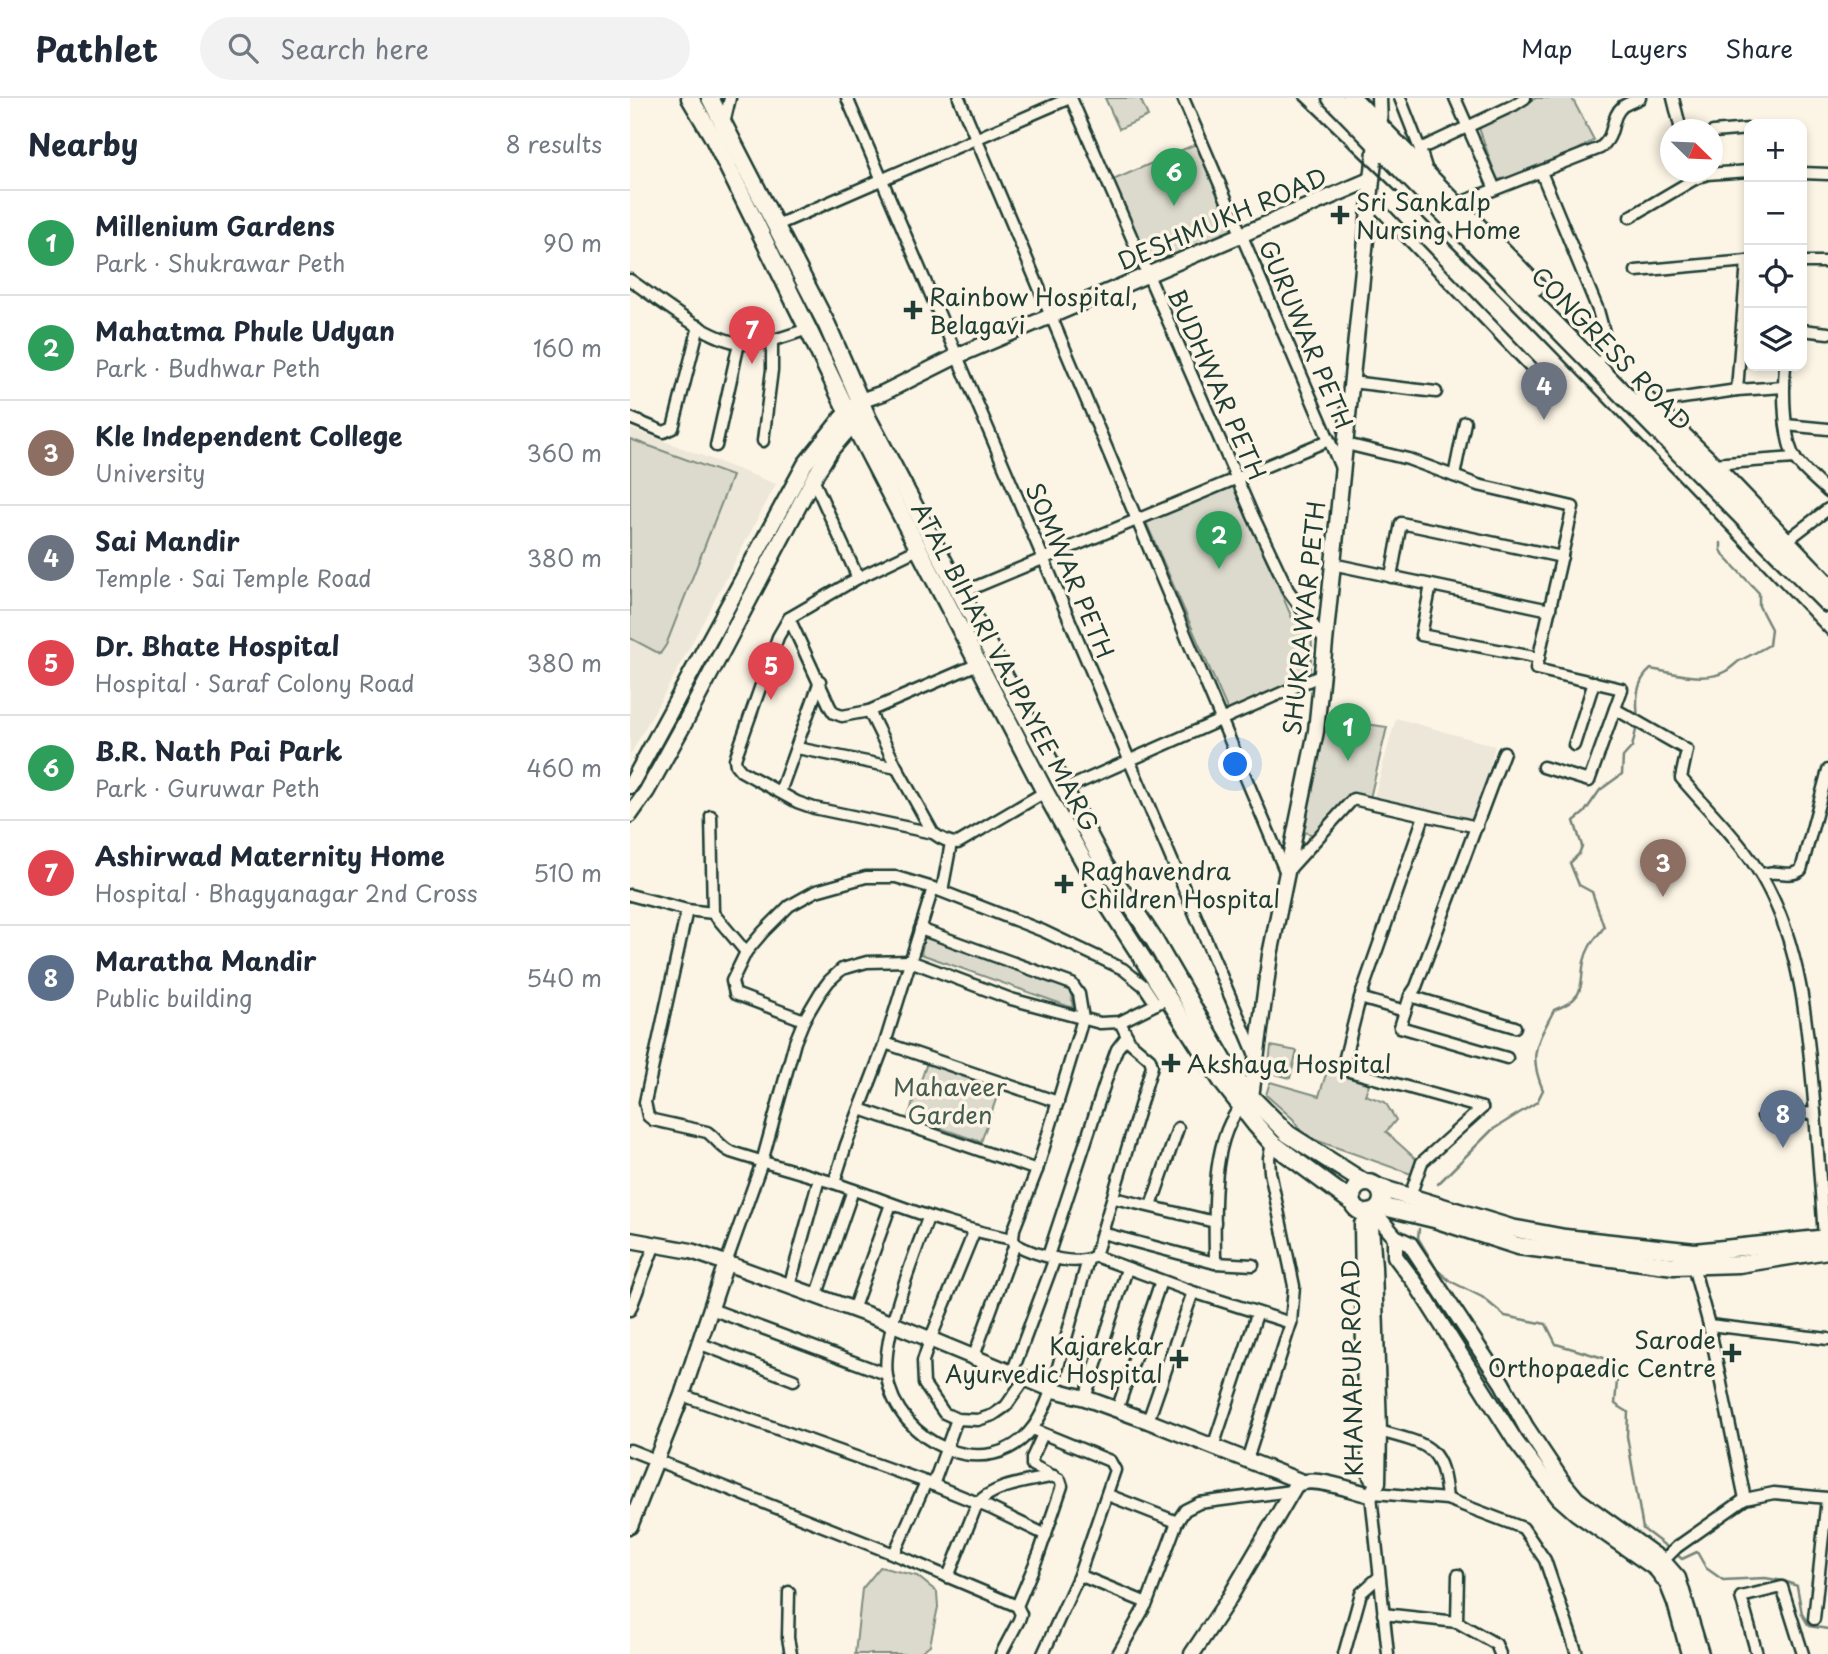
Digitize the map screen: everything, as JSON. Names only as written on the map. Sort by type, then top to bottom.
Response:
[{"type":"highway","name":"CONGRESS ROAD","points":[[1332,98],[1429,177],[1604,356],[1643,406],[1711,464],[1828,586]]},
{"type":"highway","name":"CONGRESS ROAD","points":[[1356,101],[1378,134],[1643,406],[1828,603]]},
{"type":"main road","name":"ATAL BIHARI VAJPAYEE MARG","points":[[690,98],[713,137],[808,329],[961,593],[1104,864],[1169,997]]},
{"type":"main road","name":"ATAL BIHARI VAJPAYEE MARG","points":[[710,98],[827,325],[856,412],[919,549],[978,664],[1110,908],[1223,1083],[1288,1134],[1371,1185],[1511,1228],[1565,1238],[1696,1252],[1826,1245]]},
{"type":"main road","name":"SHUKRAWAR PETH","points":[[1246,1101],[1256,1059],[1270,955],[1316,731],[1378,134],[1379,98]]},
{"type":"main road","name":"DESHMUKH ROAD","points":[[856,412],[883,393],[957,356],[1372,179]]},
{"type":"main road","points":[[630,816],[683,726],[813,479],[856,412]]},
{"type":"main road","points":[[630,786],[805,464],[856,412]]},
{"type":"main road","name":"ATAL BIHARI VAJPAYEE MARG","points":[[1246,1101],[1272,1143],[1368,1209]]},
{"type":"main road","points":[[1373,1492],[1364,1410],[1368,1209],[1382,1194],[1371,1185],[1354,1191],[1368,1209],[1395,1237],[1410,1244],[1502,1383],[1543,1454],[1577,1499],[1663,1560],[1678,1578],[1701,1654]]},
{"type":"main road","points":[[1368,1209],[1408,1212],[1518,1246],[1674,1266],[1739,1264],[1826,1245]]},
{"type":"main road","name":"KHANAPUR ROAD","points":[[630,1240],[691,1251],[893,1324],[1051,1389],[1085,1398],[1247,1460],[1296,1486],[1311,1480],[1373,1492],[1378,1482],[1380,1432],[1374,1266],[1368,1209]]},
{"type":"main road","points":[[1395,1237],[1395,1256],[1416,1284],[1516,1442],[1559,1498],[1656,1569],[1667,1583],[1689,1654]]},
{"type":"main road","points":[[630,1526],[701,1344],[726,1263]]},
{"type":"main road","points":[[1192,1654],[1228,1600],[1296,1486]]},
{"type":"street","points":[[713,137],[724,123],[730,98]]},
{"type":"street","name":"SOMWAR PETH","points":[[847,98],[1256,1059]]},
{"type":"street","points":[[959,98],[1286,873],[1353,799],[1477,827]]},
{"type":"street","name":"GURUWAR PETH","points":[[1183,98],[1342,471]]},
{"type":"street","points":[[1400,98],[1429,177]]},
{"type":"street","points":[[1455,98],[1495,189]]},
{"type":"street","points":[[1420,149],[1525,98]]},
{"type":"street","points":[[1455,205],[1600,148],[1609,141],[1619,112],[1624,106],[1640,98]]},
{"type":"street","points":[[1673,98],[1678,119]]},
{"type":"street","points":[[777,225],[976,138],[1074,99],[1098,143]]},
{"type":"street","name":"BUDHWAR PETH","points":[[1074,99],[1148,275],[1288,590],[1324,640]]},
{"type":"street","points":[[1723,131],[1744,129]]},
{"type":"street","points":[[1723,172],[1744,171]]},
{"type":"street","points":[[1541,172],[1598,310],[1605,335],[1604,356]]},
{"type":"street","points":[[1807,173],[1828,174]]},
{"type":"street","points":[[1630,217],[1683,182]]},
{"type":"street","points":[[1370,199],[1555,392]]},
{"type":"street","points":[[1636,271],[1744,261]]},
{"type":"street","points":[[1807,262],[1828,262]]},
{"type":"street","points":[[630,280],[699,326],[738,343],[772,341],[808,329]]},
{"type":"street","points":[[1737,390],[1744,308]]},
{"type":"street","points":[[630,418],[664,432],[673,428],[699,326]]},
{"type":"street","points":[[1807,331],[1828,333]]},
{"type":"street","points":[[763,441],[772,370],[772,341]]},
{"type":"street","points":[[716,446],[738,343]]},
{"type":"street","points":[[1785,371],[1786,425],[1795,458],[1828,492]]},
{"type":"street","points":[[1351,382],[1436,392]]},
{"type":"street","points":[[1643,406],[1737,390],[1784,387]]},
{"type":"street","points":[[1454,476],[1465,422]]},
{"type":"street","points":[[1786,425],[1828,429]]},
{"type":"street","points":[[961,593],[1329,440]]},
{"type":"street","points":[[1346,444],[1408,459],[1478,485],[1573,507],[1536,669],[1622,689],[1589,781],[1543,767]]},
{"type":"street","points":[[1711,464],[1795,458]]},
{"type":"street","points":[[813,479],[858,578]]},
{"type":"street","points":[[1785,542],[1828,509]]},
{"type":"street","points":[[1391,577],[1401,523],[1562,556]]},
{"type":"street","points":[[919,549],[858,578],[789,618],[778,637],[735,759],[736,765],[741,771],[814,808],[933,833],[951,843],[958,843],[1045,792]]},
{"type":"street","points":[[1332,564],[1550,610]]},
{"type":"street","points":[[1431,585],[1421,635],[1539,658]]},
{"type":"street","points":[[789,618],[834,713],[849,716],[870,711],[978,664]]},
{"type":"street","points":[[1065,789],[1322,675]]},
{"type":"street","points":[[780,792],[820,681]]},
{"type":"street","points":[[1574,745],[1594,682]]},
{"type":"street","points":[[1615,709],[1687,750],[1681,778],[1761,875],[1783,919],[1797,967],[1809,1047],[1826,1245]]},
{"type":"street","points":[[870,711],[897,768],[933,833]]},
{"type":"street","points":[[797,748],[897,768]]},
{"type":"street","points":[[1504,752],[1400,1027],[1507,1058]]},
{"type":"street","points":[[1761,875],[1776,871],[1791,874],[1801,870],[1828,770]]},
{"type":"street","points":[[711,816],[713,913],[746,952]]},
{"type":"street","points":[[1410,1196],[1422,1162],[1482,1108],[1342,1069],[1360,998],[1424,816]]},
{"type":"street","points":[[834,1183],[885,1043],[920,929],[937,889],[951,843]]},
{"type":"street","points":[[804,1020],[735,994],[732,981],[746,952],[789,906],[816,891],[866,877],[896,877],[937,889],[1043,931],[1123,969],[1144,986],[1169,997]]},
{"type":"street","points":[[630,895],[687,910],[713,913]]},
{"type":"street","points":[[687,910],[645,1111],[653,1120],[707,1132],[724,1149],[834,1183],[928,1218],[1014,1242],[1051,1257],[1091,1258],[1291,1323]]},
{"type":"street","points":[[920,929],[1072,984],[1079,994],[1083,1020],[1037,1170],[1014,1229],[1014,1242],[974,1356]]},
{"type":"street","points":[[726,1263],[762,1162],[783,1083],[804,1020],[830,981],[842,970],[867,962],[910,961],[1011,999],[1100,1023],[1120,1021],[1169,997]]},
{"type":"street","points":[[1410,996],[1515,1027]]},
{"type":"street","points":[[1360,998],[1405,1011]]},
{"type":"street","points":[[928,1218],[893,1324],[886,1374],[892,1396],[903,1415],[928,1440],[947,1450],[966,1455],[986,1455],[1013,1444],[1032,1429],[1044,1409],[1091,1258],[1114,1198],[1152,1066],[1150,1059],[1137,1050],[1126,1036],[1120,1021]]},
{"type":"street","points":[[974,1232],[923,1361],[924,1384],[944,1413],[957,1419],[978,1420],[993,1415],[1006,1406],[1018,1376],[1051,1257],[1110,1068],[1117,1049],[1126,1036]]},
{"type":"street","points":[[885,1043],[1058,1102]]},
{"type":"street","points":[[1215,1263],[1219,1162],[1228,1126],[1246,1101]]},
{"type":"street","points":[[860,1109],[1037,1170]]},
{"type":"street","points":[[1763,1116],[1815,1113]]},
{"type":"street","points":[[1152,1206],[1178,1128]]},
{"type":"street","points":[[1247,1460],[1291,1323],[1294,1286],[1270,1172],[1272,1143]]},
{"type":"street","points":[[789,1287],[820,1179]]},
{"type":"street","points":[[816,1297],[853,1190]]},
{"type":"street","points":[[1114,1198],[1215,1222]]},
{"type":"street","points":[[853,1310],[891,1205]]},
{"type":"street","points":[[1102,1233],[1215,1263],[1253,1265]]},
{"type":"street","points":[[630,1310],[655,1244]]},
{"type":"street","points":[[1693,1266],[1709,1325],[1745,1499]]},
{"type":"street","points":[[1085,1398],[1127,1269]]},
{"type":"street","points":[[1117,1410],[1161,1281]]},
{"type":"street","points":[[1148,1421],[1193,1292]]},
{"type":"street","points":[[711,1309],[886,1374]]},
{"type":"street","points":[[1213,1447],[1257,1314]]},
{"type":"street","points":[[1709,1325],[1828,1339]]},
{"type":"street","points":[[701,1344],[794,1380]]},
{"type":"street","points":[[682,1395],[930,1483],[1046,1535]]},
{"type":"street","points":[[894,1554],[947,1450],[957,1419]]},
{"type":"street","points":[[1032,1429],[1114,1465],[1115,1475],[1079,1575],[1044,1654]]},
{"type":"street","points":[[1380,1432],[1434,1451],[1443,1467],[1447,1499]]},
{"type":"street","points":[[1017,1606],[1046,1535],[1062,1486],[1060,1479],[1034,1467],[1031,1462],[1043,1434]]},
{"type":"street","points":[[630,1450],[894,1554],[1017,1606],[1021,1615],[1001,1654]]},
{"type":"street","points":[[948,1577],[976,1504],[983,1497],[1011,1486],[1054,1476]]},
{"type":"street","points":[[1118,1654],[1146,1603],[1177,1522],[1185,1510],[1199,1503],[1296,1486]]},
{"type":"street","points":[[1388,1654],[1378,1577],[1373,1492],[1447,1499],[1523,1528],[1545,1559],[1577,1654]]},
{"type":"street","points":[[1663,1560],[1745,1499],[1774,1493],[1827,1498],[1814,1619]]},
{"type":"street","points":[[1108,1495],[1177,1522]]},
{"type":"street","points":[[1079,1575],[1146,1603]]},
{"type":"street","points":[[1457,1622],[1458,1575]]},
{"type":"street","points":[[1344,1654],[1361,1593],[1378,1577]]},
{"type":"street","points":[[1757,1654],[1741,1597],[1782,1587],[1803,1654]]},
{"type":"street","points":[[789,1592],[788,1638],[791,1654]]},
{"type":"street","points":[[1382,1614],[1457,1622],[1496,1644],[1500,1654]]},
{"type":"shaded area","points":[[630,428],[776,484],[630,755]]},
{"type":"shaded area","points":[[1396,718],[1495,746],[1474,825],[1373,801]]},
{"type":"green space","points":[[1105,98],[1140,98],[1148,116],[1119,129]]},
{"type":"green space","points":[[1536,98],[1572,98],[1594,140],[1546,169],[1497,180],[1478,125]]},
{"type":"green space","points":[[1198,143],[1235,232],[1150,269],[1113,180]]},
{"type":"green space","points":[[630,439],[732,476],[666,645],[660,654],[630,638]]},
{"type":"green space","points":[[1233,481],[1292,618],[1301,623],[1310,635],[1312,649],[1309,675],[1228,711],[1145,520]]},
{"type":"green space","points":[[1326,718],[1387,727],[1370,798],[1352,795],[1315,836],[1302,831]]},
{"type":"green space","points":[[926,930],[1070,987],[1073,1008],[921,954]]},
{"type":"green space","points":[[1271,1046],[1297,1051],[1290,1078],[1268,1072]]},
{"type":"green space","name":"Mahaveer Garden","points":[[928,1060],[1001,1085],[981,1142],[908,1117]]},
{"type":"green space","points":[[1327,1071],[1369,1084],[1365,1095],[1385,1102],[1396,1120],[1386,1132],[1416,1159],[1411,1174],[1304,1136],[1293,1119],[1266,1095],[1270,1082],[1319,1096]]},
{"type":"green space","points":[[880,1567],[917,1576],[937,1592],[938,1607],[930,1645],[918,1654],[855,1654],[862,1589]]},
{"type":"waterway","points":[[1638,720],[1639,686],[1651,669],[1699,677],[1718,675],[1769,645],[1771,629],[1759,606],[1759,593],[1725,557],[1721,543]]},
{"type":"waterway","points":[[1438,1184],[1492,1130],[1537,1102],[1543,1090],[1536,1066],[1536,1048],[1554,1010],[1575,998],[1579,991],[1585,957],[1604,927],[1592,892],[1579,885],[1570,863],[1579,854],[1582,846],[1574,821],[1584,813],[1600,790],[1622,774],[1623,757],[1632,747],[1637,726]]},
{"type":"waterway","points":[[1419,1229],[1418,1238],[1437,1270],[1450,1281],[1482,1297],[1505,1316],[1546,1324],[1556,1344],[1607,1359],[1618,1369],[1615,1404],[1628,1412],[1627,1436],[1643,1529],[1667,1547]]},
{"type":"waterway","points":[[1676,1554],[1682,1559],[1697,1552],[1706,1568],[1723,1580],[1765,1578],[1797,1586],[1802,1614],[1809,1626],[1828,1629]]},
{"type":"railway","points":[[1299,98],[1501,296],[1828,636]]},
{"type":"place","name":"B.R. Nath Pai Park","points":[[1174,206]]},
{"type":"place","name":"Sri Sankalp Nursing Home","points":[[1340,215]]},
{"type":"place","name":"Rainbow Hospital, Belagavi","points":[[913,310]]},
{"type":"place","name":"Ashirwad Maternity Home","points":[[752,364]]},
{"type":"place","name":"Sai Mandir","points":[[1544,420]]},
{"type":"place","name":"Mahatma Phule Udyan","points":[[1219,569]]},
{"type":"place","name":"Dr. Bhate Hospital","points":[[771,700]]},
{"type":"place","name":"Millenium Gardens","points":[[1348,761]]},
{"type":"place","name":"Raghavendra Children Hospital","points":[[1064,884]]},
{"type":"place","name":"Kle Independent College","points":[[1663,897]]},
{"type":"place","name":"Akshaya Hospital","points":[[1171,1063]]},
{"type":"place","name":"Maratha Mandir","points":[[1783,1148]]},
{"type":"place","name":"Sarode Orthopaedic Centre","points":[[1732,1353]]},
{"type":"place","name":"Kajarekar Ayurvedic Hospital","points":[[1179,1359]]}]
